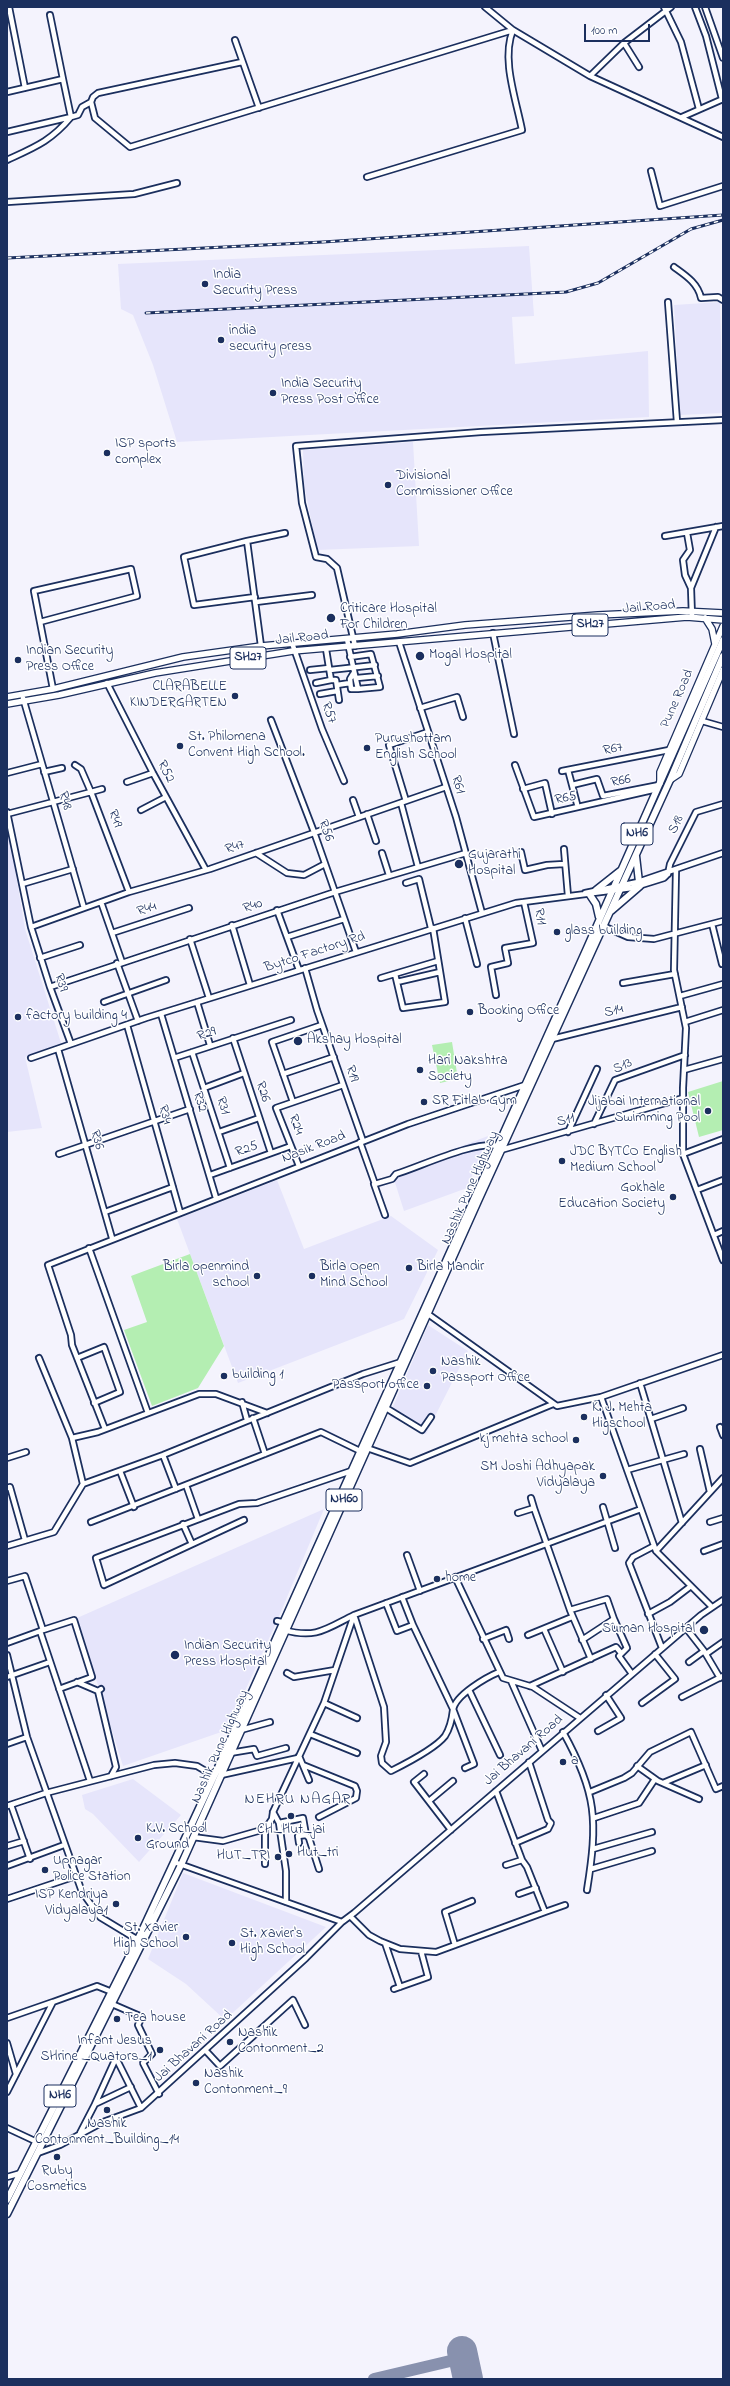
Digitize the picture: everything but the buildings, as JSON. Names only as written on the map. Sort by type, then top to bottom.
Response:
[{"type":"highway","name":"NH6","points":[[659,786],[723,640]]},
{"type":"highway","name":"Nashik Pune Highway","points":[[7,2214],[9,2206],[14,2201],[181,1865],[217,1776],[241,1730],[283,1630],[283,1622],[360,1451],[621,888],[670,780],[723,656]]},
{"type":"highway","name":"Nashik Pune Highway","points":[[283,1622],[386,1408],[402,1363],[428,1314],[500,1148],[525,1085],[659,786]]},
{"type":"highway","points":[[610,912],[640,884],[636,854]]},
{"type":"highway","points":[[596,890],[623,868]]},
{"type":"highway","points":[[590,895],[596,904],[599,917]]},
{"type":"highway","name":"Nashik Pune Highway","points":[[8,2196],[37,2142],[138,1940],[174,1862],[217,1776],[283,1630]]},
{"type":"main road","points":[[7,697],[53,689],[152,664],[261,646],[350,639],[465,625],[696,611],[723,613]]},
{"type":"main road","name":"Jail Road","points":[[7,704],[23,700],[59,695],[153,673],[293,651],[692,617],[723,620]]},
{"type":"main road","points":[[705,618],[712,629],[715,644]]},
{"type":"main road","name":"Pune Road","points":[[659,786],[660,772],[723,626]]},
{"type":"main road","points":[[152,664],[153,673]]},
{"type":"main road","points":[[670,780],[679,774],[723,670]]},
{"type":"street","points":[[9,7],[25,88]]},
{"type":"street","points":[[485,7],[513,30],[590,76],[626,94],[682,117],[723,137]]},
{"type":"street","points":[[590,76],[624,43],[665,8],[671,7]]},
{"type":"street","points":[[682,117],[722,99],[706,36],[695,7]]},
{"type":"street","points":[[705,7],[723,58]]},
{"type":"street","points":[[665,8],[681,42],[699,109]]},
{"type":"street","points":[[50,15],[71,117]]},
{"type":"street","points":[[91,102],[96,118],[130,148],[513,30]]},
{"type":"street","points":[[367,177],[522,130],[508,60],[508,41],[513,30]]},
{"type":"street","points":[[236,40],[242,62],[259,108]]},
{"type":"street","points":[[624,43],[639,67]]},
{"type":"street","points":[[7,132],[78,115],[82,106],[91,102],[93,97],[98,93],[242,62]]},
{"type":"street","points":[[7,92],[63,79]]},
{"type":"street","points":[[7,160],[40,145],[57,134],[71,117]]},
{"type":"street","points":[[651,171],[660,206],[723,186]]},
{"type":"street","points":[[7,202],[134,194],[177,183]]},
{"type":"street","points":[[674,267],[692,281],[700,292],[701,298],[718,297],[723,300]]},
{"type":"street","points":[[668,302],[677,422]]},
{"type":"street","points":[[358,689],[350,657],[352,646],[337,568],[327,559],[316,557],[302,503],[296,446],[482,432],[723,420]]},
{"type":"street","points":[[665,536],[723,526]]},
{"type":"street","points":[[691,588],[716,527]]},
{"type":"street","points":[[285,533],[184,557],[194,605],[312,595]]},
{"type":"street","points":[[687,533],[690,550],[683,560],[685,575],[691,588],[696,611],[692,617]]},
{"type":"street","points":[[247,541],[261,646]]},
{"type":"street","points":[[40,622],[137,596],[131,569],[34,591],[40,622],[53,689]]},
{"type":"street","points":[[493,633],[514,734]]},
{"type":"street","name":"R61","points":[[399,642],[446,787],[482,913]]},
{"type":"street","name":"R57","points":[[292,643],[293,651],[322,729],[344,781]]},
{"type":"street","points":[[326,649],[331,680]]},
{"type":"street","points":[[350,657],[371,654],[375,665],[378,676],[380,687],[352,690],[350,679],[355,676],[378,676]]},
{"type":"street","points":[[310,670],[352,668],[375,665]]},
{"type":"street","points":[[316,683],[335,679],[339,700]]},
{"type":"street","name":"R52","points":[[108,683],[153,773],[206,870]]},
{"type":"street","points":[[337,685],[350,683]]},
{"type":"street","points":[[320,694],[337,691]]},
{"type":"street","name":"R48","points":[[22,694],[84,908]]},
{"type":"street","points":[[420,708],[457,697],[463,717]]},
{"type":"street","name":"R56","points":[[271,720],[326,864],[356,952]]},
{"type":"street","points":[[702,721],[723,727]]},
{"type":"street","points":[[406,801],[389,744],[428,732]]},
{"type":"street","name":"R67","points":[[562,771],[669,750]]},
{"type":"street","points":[[7,773],[42,764]]},
{"type":"street","name":"R49","points":[[75,765],[81,768],[92,792],[129,892]]},
{"type":"street","name":"R65","points":[[515,765],[533,816],[552,814],[604,799],[659,786]]},
{"type":"street","points":[[44,772],[62,768]]},
{"type":"street","points":[[568,770],[577,804]]},
{"type":"street","points":[[127,782],[153,773]]},
{"type":"street","name":"R66","points":[[572,785],[597,779],[604,799]]},
{"type":"street","points":[[523,789],[545,783],[552,814]]},
{"type":"street","name":"R47","points":[[31,927],[129,892],[206,870],[446,787]]},
{"type":"street","points":[[7,813],[102,789]]},
{"type":"street","points":[[141,810],[166,797]]},
{"type":"street","points":[[353,800],[359,817]]},
{"type":"street","points":[[400,803],[418,867]]},
{"type":"street","name":"S18","points":[[668,874],[670,864],[696,812],[723,804]]},
{"type":"street","name":"R39","points":[[7,813],[31,927],[50,987],[72,1044]]},
{"type":"street","points":[[367,814],[376,841]]},
{"type":"street","points":[[564,849],[564,864],[568,896]]},
{"type":"street","points":[[256,852],[287,873],[304,875],[326,864]]},
{"type":"street","points":[[521,852],[525,870],[547,865],[564,864]]},
{"type":"street","points":[[382,853],[389,876]]},
{"type":"street","name":"R40","points":[[50,987],[277,910],[466,853]]},
{"type":"street","points":[[613,889],[640,884],[723,853]]},
{"type":"street","points":[[22,884],[73,869]]},
{"type":"street","points":[[676,870],[674,935],[675,974],[685,1022],[683,1154],[723,1260]]},
{"type":"street","points":[[395,974],[403,1008],[445,1002],[432,928],[419,879],[406,883]]},
{"type":"street","name":"Bytco Factory Rd","points":[[582,894],[590,895],[613,889]]},
{"type":"street","name":"Bytco Factory Rd","points":[[30,1058],[209,998],[482,913],[524,902],[582,894],[596,890],[613,889]]},
{"type":"street","points":[[101,902],[112,933],[119,963],[138,1021]]},
{"type":"street","name":"R11","points":[[496,995],[491,967],[508,963],[505,948],[533,943],[524,902]]},
{"type":"street","name":"R44","points":[[112,933],[189,908]]},
{"type":"street","points":[[277,910],[299,970]]},
{"type":"street","points":[[465,918],[476,964]]},
{"type":"street","points":[[287,937],[344,919]]},
{"type":"street","points":[[603,926],[628,937],[654,940],[723,921]]},
{"type":"street","points":[[712,924],[722,964]]},
{"type":"street","points":[[232,925],[250,985]]},
{"type":"street","points":[[190,939],[209,998]]},
{"type":"street","points":[[40,958],[80,945]]},
{"type":"street","points":[[381,978],[438,961]]},
{"type":"street","name":"R19","points":[[305,968],[322,1026],[334,1057],[385,1215]]},
{"type":"street","points":[[397,982],[440,972]]},
{"type":"street","points":[[623,983],[675,974]]},
{"type":"street","points":[[104,1002],[166,980]]},
{"type":"street","points":[[680,996],[723,984]]},
{"type":"street","points":[[197,1002],[210,1045]]},
{"type":"street","name":"S14","points":[[552,1039],[682,1007]]},
{"type":"street","points":[[685,1022],[723,1010]]},
{"type":"street","name":"R32","points":[[161,1014],[216,1198]]},
{"type":"street","name":"R29","points":[[174,1058],[210,1045],[291,1020]]},
{"type":"street","name":"R34","points":[[127,1025],[180,1212]]},
{"type":"street","points":[[322,1026],[272,1042],[283,1074],[293,1102],[343,1085]]},
{"type":"street","name":"R26","points":[[233,1038],[271,1153]]},
{"type":"street","name":"R36","points":[[58,1049],[112,1238]]},
{"type":"street","name":"R31","points":[[192,1052],[230,1168]]},
{"type":"street","name":"S13","points":[[594,1124],[615,1080],[685,1055]]},
{"type":"street","points":[[283,1074],[334,1057]]},
{"type":"street","points":[[684,1070],[723,1059]]},
{"type":"street","points":[[568,1132],[597,1069]]},
{"type":"street","points":[[204,1088],[244,1073]]},
{"type":"street","name":"Nasik Road","points":[[77,1358],[48,1264],[408,1124],[525,1085]]},
{"type":"street","name":"S11","points":[[374,1184],[390,1180],[396,1174],[463,1150],[500,1148],[568,1132],[683,1098]]},
{"type":"street","name":"R24","points":[[293,1102],[276,1108],[299,1166]]},
{"type":"street","points":[[59,1154],[86,1146],[190,1109]]},
{"type":"street","points":[[219,1132],[259,1118]]},
{"type":"street","points":[[683,1154],[723,1139]]},
{"type":"street","name":"R25","points":[[210,1175],[291,1146]]},
{"type":"street","points":[[697,1190],[723,1180]]},
{"type":"street","points":[[105,1212],[173,1187]]},
{"type":"street","points":[[714,1235],[723,1231]]},
{"type":"street","points":[[89,1248],[148,1413]]},
{"type":"street","points":[[428,1314],[557,1406],[601,1397],[723,1354]]},
{"type":"street","points":[[94,1403],[120,1392],[104,1347],[77,1358],[94,1403],[104,1429]]},
{"type":"street","points":[[40,1358],[72,1438],[83,1484]]},
{"type":"street","points":[[7,1546],[54,1532],[83,1484],[163,1455],[247,1420],[402,1363]]},
{"type":"street","points":[[640,1383],[682,1523]]},
{"type":"street","points":[[72,1438],[104,1429],[198,1394],[216,1394],[242,1402],[267,1413]]},
{"type":"street","points":[[601,1397],[655,1549],[712,1607]]},
{"type":"street","points":[[242,1402],[247,1420]]},
{"type":"street","points":[[367,1448],[410,1462],[553,1404]]},
{"type":"street","points":[[386,1408],[422,1430],[431,1417]]},
{"type":"street","points":[[651,1419],[683,1408]]},
{"type":"street","points":[[253,1418],[265,1454]]},
{"type":"street","points":[[720,1427],[723,1435]]},
{"type":"street","points":[[91,1522],[134,1507],[321,1432],[360,1451]]},
{"type":"street","points":[[700,1449],[710,1492]]},
{"type":"street","points":[[7,1458],[26,1452]]},
{"type":"street","points":[[627,1470],[684,1454]]},
{"type":"street","points":[[163,1455],[176,1489]]},
{"type":"street","points":[[120,1471],[134,1507]]},
{"type":"street","points":[[244,1520],[104,1585],[96,1558],[183,1524],[240,1504],[256,1503],[351,1471]]},
{"type":"street","points":[[662,1648],[629,1563],[633,1557],[655,1549],[682,1523],[723,1478]]},
{"type":"street","points":[[186,1485],[198,1519]]},
{"type":"street","points":[[7,1488],[10,1487],[25,1540]]},
{"type":"street","points":[[531,1498],[572,1617],[591,1659]]},
{"type":"street","points":[[603,1507],[606,1522],[615,1548]]},
{"type":"street","points":[[518,1513],[534,1508]]},
{"type":"street","points":[[283,1630],[308,1635],[320,1632],[354,1615],[641,1509]]},
{"type":"street","points":[[710,1522],[723,1518]]},
{"type":"street","points":[[183,1524],[192,1544]]},
{"type":"street","points":[[704,1551],[723,1544]]},
{"type":"street","points":[[407,1555],[420,1591]]},
{"type":"street","points":[[7,1581],[25,1576],[50,1662],[90,1781]]},
{"type":"street","points":[[455,1577],[483,1639],[503,1678],[530,1686],[580,1718]]},
{"type":"street","points":[[648,1614],[670,1602],[691,1586]]},
{"type":"street","points":[[402,1597],[413,1625],[453,1709],[474,1764],[465,1768]]},
{"type":"street","points":[[570,1610],[607,1598],[614,1619],[627,1648],[619,1656],[632,1674]]},
{"type":"street","name":"Jai Bhavani Road","points":[[38,2153],[60,2145],[80,2133],[141,2108],[159,2094],[306,1958],[342,1922],[606,1695],[686,1628],[723,1600]]},
{"type":"street","points":[[386,1603],[397,1631],[413,1625]]},
{"type":"street","points":[[354,1615],[384,1706],[386,1742],[381,1756],[382,1763],[390,1770],[400,1767],[444,1736],[452,1719],[453,1709],[469,1690],[484,1678],[499,1672]]},
{"type":"street","points":[[265,1864],[265,1829],[272,1819],[273,1812],[324,1703],[354,1615]]},
{"type":"street","points":[[528,1635],[572,1617]]},
{"type":"street","points":[[582,1640],[614,1619]]},
{"type":"street","points":[[7,1643],[41,1630],[74,1620],[92,1677],[59,1689]]},
{"type":"street","points":[[682,1697],[722,1677],[686,1628]]},
{"type":"street","points":[[544,1629],[563,1672]]},
{"type":"street","points":[[483,1639],[506,1630],[509,1639]]},
{"type":"street","points":[[689,1662],[723,1642]]},
{"type":"street","points":[[530,1686],[616,1648],[621,1653]]},
{"type":"street","points":[[642,1703],[675,1679],[655,1654]]},
{"type":"street","points":[[7,1655],[9,1676],[27,1737],[76,1876],[89,1903],[100,1917],[138,1940]]},
{"type":"street","points":[[9,1676],[50,1662]]},
{"type":"street","points":[[288,1673],[294,1677],[335,1670]]},
{"type":"street","points":[[511,1681],[542,1751]]},
{"type":"street","points":[[77,1682],[99,1690],[116,1767],[111,1776]]},
{"type":"street","points":[[469,1690],[500,1755]]},
{"type":"street","points":[[598,1731],[621,1718],[606,1695]]},
{"type":"street","points":[[324,1703],[357,1718]]},
{"type":"street","points":[[241,1730],[270,1722]]},
{"type":"street","points":[[563,1732],[587,1780],[594,1818],[593,1849],[587,1890]]},
{"type":"street","points":[[590,1792],[624,1778],[650,1752],[691,1732],[716,1789],[723,1786]]},
{"type":"street","points":[[310,1734],[357,1753]]},
{"type":"street","points":[[7,1744],[27,1737]]},
{"type":"street","points":[[230,1753],[254,1749],[257,1756],[286,1748]]},
{"type":"street","points":[[30,1858],[8,1806],[46,1793],[154,1764],[175,1763],[197,1766],[217,1776],[299,1757]]},
{"type":"street","points":[[299,1757],[309,1780]]},
{"type":"street","points":[[515,1843],[548,1829],[551,1823],[548,1820],[529,1762]]},
{"type":"street","points":[[303,1765],[355,1786],[357,1791],[356,1798],[319,1817]]},
{"type":"street","points":[[663,1783],[706,1765]]},
{"type":"street","points":[[637,1766],[655,1779],[699,1799]]},
{"type":"street","points":[[424,1774],[414,1782],[450,1830]]},
{"type":"street","points":[[594,1818],[639,1803],[655,1779]]},
{"type":"street","points":[[429,1801],[453,1781]]},
{"type":"street","points":[[496,1790],[515,1843],[522,1860],[527,1867],[545,1912]]},
{"type":"street","points":[[273,1812],[279,1823],[286,1871],[286,1902]]},
{"type":"street","points":[[279,1823],[303,1818],[306,1835],[309,1838],[319,1869]]},
{"type":"street","points":[[193,1837],[223,1841],[265,1829]]},
{"type":"street","points":[[593,1849],[652,1832]]},
{"type":"street","points":[[298,1844],[298,1836],[306,1835]]},
{"type":"street","points":[[7,1846],[24,1841]]},
{"type":"street","points":[[7,1866],[64,1844]]},
{"type":"street","points":[[591,1869],[652,1851]]},
{"type":"street","points":[[506,1865],[522,1860]]},
{"type":"street","points":[[174,1862],[342,1922]]},
{"type":"street","points":[[7,1899],[76,1876]]},
{"type":"street","points":[[519,1894],[536,1888]]},
{"type":"street","points":[[455,1945],[445,1912],[472,1901]]},
{"type":"street","points":[[350,1916],[369,1935],[385,1943],[400,1949],[436,1952],[564,1905]]},
{"type":"street","points":[[385,1943],[400,1987]]},
{"type":"street","points":[[394,1989],[428,1977],[422,1951]]},
{"type":"street","points":[[7,2018],[97,1986],[112,1992]]},
{"type":"street","points":[[206,2051],[220,2066],[293,2000],[305,2025]]},
{"type":"street","points":[[7,2092],[53,2002]]},
{"type":"street","points":[[112,2004],[142,2017],[138,2025],[152,2054],[143,2063],[159,2094]]},
{"type":"street","points":[[7,2043],[16,2074]]},
{"type":"street","points":[[80,2133],[116,2058],[141,2108]]},
{"type":"street","points":[[95,2104],[131,2087]]},
{"type":"street","points":[[7,2128],[37,2142]]},
{"type":"street","points":[[7,2177],[20,2173]]},
{"type":"street","points":[[8,2196],[14,2201]]},
{"type":"shaded area","points":[[529,246],[534,316],[512,317],[515,364],[648,351],[649,417],[177,442],[153,365],[133,315],[121,309],[118,264]]},
{"type":"shaded area","points":[[720,302],[723,413],[680,415],[674,305]]},
{"type":"shaded area","points":[[413,442],[419,546],[317,550],[304,484],[303,450]]},
{"type":"shaded area","points":[[7,820],[25,929],[61,1043],[25,1057],[42,1128],[7,1132]]},
{"type":"shaded area","points":[[488,1136],[467,1188],[404,1211],[392,1173]]},
{"type":"shaded area","name":"Birla Open Mind School","points":[[277,1180],[304,1249],[391,1216],[438,1250],[404,1319],[238,1383],[177,1219]]},
{"type":"shaded area","points":[[428,1325],[468,1351],[426,1434],[389,1416]]},
{"type":"shaded area","name":"Indian Security Press Hospital","points":[[324,1509],[277,1621],[227,1730],[123,1766],[77,1618]]},
{"type":"shaded area","name":"K.V. School Ground","points":[[133,1779],[181,1815],[139,1862],[93,1814],[85,1809],[82,1795]]},
{"type":"shaded area","name":"St. Xavier's High School","points":[[183,1873],[326,1927],[225,2020],[186,1984],[148,1959]]},
{"type":"green space","points":[[452,1042],[458,1079],[440,1083],[432,1045]]},
{"type":"green space","name":"Jijabai International Swimming Pool","points":[[723,1081],[723,1130],[699,1137],[688,1092]]},
{"type":"green space","points":[[190,1254],[224,1346],[198,1388],[152,1406],[124,1330],[147,1322],[131,1276]]},
{"type":"taxiway","points":[[374,2379],[463,2358]]},
{"type":"runway","points":[[462,2351],[468,2379]]},
{"type":"railway","points":[[7,258],[323,242],[723,215]]},
{"type":"railway","points":[[146,313],[566,292],[598,283],[691,229],[723,220]]},
{"type":"place","name":"India Security Press","points":[[205,284]]},
{"type":"place","name":"india security press","points":[[221,340]]},
{"type":"place","name":"India Security Press Post Office","points":[[273,393]]},
{"type":"place","name":"ISP sports complex","points":[[107,453]]},
{"type":"place","name":"Divisional Commissioner Office","points":[[388,485]]},
{"type":"place","name":"Criticare Hospital For Children","points":[[331,618]]},
{"type":"place","name":"Mogal Hospital","points":[[420,656]]},
{"type":"place","name":"Indian Security Press Office","points":[[18,660]]},
{"type":"place","name":"CLARABELLE KINDERGARTEN","points":[[235,696]]},
{"type":"place","name":"St. Philomena Convent High School.","points":[[180,746]]},
{"type":"place","name":"Purushottam English School","points":[[367,748]]},
{"type":"place","name":"Gujarathi Hospital","points":[[459,864]]},
{"type":"place","name":"glass building","points":[[557,932]]},
{"type":"place","name":"Booking Office","points":[[470,1012]]},
{"type":"place","name":"factory building 4","points":[[18,1017]]},
{"type":"place","name":"Akshay Hospital","points":[[298,1041]]},
{"type":"place","name":"Hari Nakshtra Society","points":[[420,1070]]},
{"type":"place","name":"SR Fitlab Gym","points":[[424,1102]]},
{"type":"place","name":"Jijabai International Swimming Pool","points":[[708,1111]]},
{"type":"place","name":"JDC BYTCO English Medium School","points":[[562,1161]]},
{"type":"place","name":"Gokhale Education Society","points":[[673,1197]]},
{"type":"place","name":"Birla Mandir","points":[[409,1268]]},
{"type":"place","name":"Birla openmind school","points":[[257,1276]]},
{"type":"place","name":"Birla Open Mind School","points":[[312,1276]]},
{"type":"place","name":"Nashik Passport Office","points":[[433,1371]]},
{"type":"place","name":"building 1","points":[[224,1376]]},
{"type":"place","name":"Passport office","points":[[427,1386]]},
{"type":"place","name":"K. J. Mehta Higschool","points":[[584,1417]]},
{"type":"place","name":"kj mehta school","points":[[576,1440]]},
{"type":"place","name":"SM Joshi Adhyapak Vidyalaya","points":[[603,1476]]},
{"type":"place","name":"home","points":[[437,1579]]},
{"type":"place","name":"Suman Hospital","points":[[704,1630]]},
{"type":"place","name":"Indian Security Press Hospital","points":[[175,1655]]},
{"type":"place","name":"a","points":[[563,1762]]},
{"type":"place","name":"CH_Hut_jai","points":[[291,1816]]},
{"type":"place","name":"K.V. School Ground","points":[[138,1838]]},
{"type":"place","name":"Hut_tri","points":[[289,1854]]},
{"type":"place","name":"HUT_TRI","points":[[278,1857]]},
{"type":"place","name":"Upnagar Police Station","points":[[45,1870]]},
{"type":"place","name":"ISP Kendriya Vidyalaya1","points":[[116,1904]]},
{"type":"place","name":"St. Xavier High School","points":[[186,1937]]},
{"type":"place","name":"St. Xavier's High School","points":[[232,1943]]},
{"type":"place","name":"Tea house","points":[[117,2019]]},
{"type":"place","name":"Nashik Contonment_2","points":[[230,2042]]},
{"type":"place","name":"Infant Jesus SHrine _Quators_1","points":[[160,2050]]},
{"type":"place","name":"Nashik Contonment_9","points":[[196,2083]]},
{"type":"place","name":"Nashik Contonment_Building_14","points":[[107,2110]]},
{"type":"place","name":"Ruby Cosmetics","points":[[57,2157]]},
{"type":"district","name":"NEHRU NAGAR","points":[[298,1801]]}]
